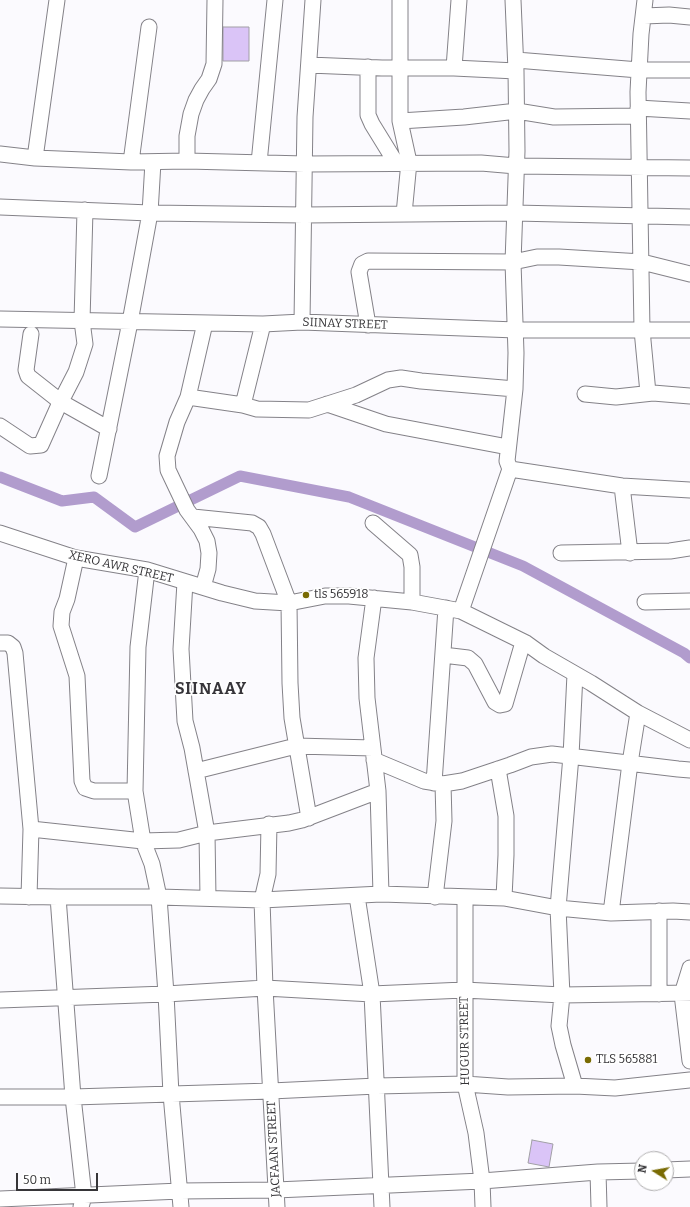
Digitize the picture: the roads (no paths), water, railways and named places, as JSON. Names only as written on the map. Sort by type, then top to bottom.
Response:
[{"type":"street","points":[[35,158],[57,0]]},
{"type":"street","points":[[187,161],[187,136],[191,114],[196,100],[209,79],[214,64],[215,0]]},
{"type":"street","points":[[259,163],[275,0]]},
{"type":"street","points":[[302,322],[305,164],[313,0]]},
{"type":"street","points":[[400,0],[399,68],[404,214]]},
{"type":"street","points":[[454,68],[459,0]]},
{"type":"street","points":[[435,896],[444,821],[438,783],[443,655],[454,610],[474,572],[510,469],[507,461],[515,390],[516,330],[513,262],[517,111],[513,0]]},
{"type":"street","points":[[645,0],[639,70],[638,112],[642,262],[642,330],[648,393]]},
{"type":"street","points":[[644,16],[669,15],[690,17]]},
{"type":"street","points":[[131,162],[149,27]]},
{"type":"street","points":[[309,65],[399,68],[516,66],[690,70]]},
{"type":"street","points":[[368,67],[368,115],[372,124],[403,162]]},
{"type":"street","points":[[400,121],[464,117],[517,111],[554,116],[690,111]]},
{"type":"street","points":[[0,154],[35,158],[131,162],[187,161],[305,164],[403,162],[481,163],[516,166],[640,166],[690,168]]},
{"type":"street","points":[[99,476],[150,213],[153,162]]},
{"type":"street","points":[[0,207],[150,213],[304,215],[515,213],[690,217]]},
{"type":"street","points":[[0,426],[30,446],[41,445],[76,372],[86,344],[82,321],[85,210]]},
{"type":"street","points":[[368,325],[359,272],[362,264],[368,261],[513,262],[548,256],[642,262],[690,274]]},
{"type":"street","name":"SIINAY STREET","points":[[0,319],[263,324],[302,322],[516,330],[690,330]]},
{"type":"street","points":[[203,587],[208,569],[207,541],[190,513],[168,470],[167,456],[177,422],[188,396],[205,323]]},
{"type":"street","points":[[243,405],[263,324]]},
{"type":"street","points":[[31,334],[26,370],[28,376],[61,402],[109,428]]},
{"type":"street","points":[[188,396],[243,405],[257,409],[309,410],[356,395],[388,380],[401,378],[515,390]]},
{"type":"street","points":[[585,394],[616,397],[648,393],[690,396]]},
{"type":"street","points":[[327,404],[386,424],[508,447]]},
{"type":"street","points":[[510,469],[622,486],[690,490]]},
{"type":"street","points":[[622,486],[630,553]]},
{"type":"street","points":[[190,513],[252,523],[259,527],[290,603],[292,718],[308,818]]},
{"type":"street","points":[[373,523],[410,555],[412,567],[412,602]]},
{"type":"street","name":"XERO AWR STREET","points":[[0,533],[76,558],[147,570],[255,601],[290,603],[325,596],[349,596],[412,602],[454,610],[523,642],[638,713],[690,740]]},
{"type":"street","points":[[561,553],[630,553],[670,551],[690,548]]},
{"type":"street","points":[[76,558],[67,599],[62,612],[61,626],[78,676],[82,781],[85,788],[94,790],[135,791]]},
{"type":"street","points":[[147,570],[138,647],[135,791],[143,841],[152,864],[158,897],[180,1207]]},
{"type":"street","points":[[185,582],[181,649],[185,721],[207,833],[208,898]]},
{"type":"street","points":[[374,598],[366,658],[367,698],[378,791],[382,894]]},
{"type":"street","points":[[645,602],[690,601]]},
{"type":"street","points":[[443,655],[468,658],[475,664],[495,702],[500,705],[505,704],[523,642]]},
{"type":"street","points":[[0,643],[8,643],[13,647],[15,653],[31,828],[29,897]]},
{"type":"street","points":[[575,674],[571,756],[558,908],[562,995],[559,1026],[575,1086]]},
{"type":"street","points":[[611,913],[638,713]]},
{"type":"street","points":[[196,771],[296,746],[373,754],[424,781],[438,783],[462,781],[540,755],[552,754],[690,770]]},
{"type":"street","points":[[498,769],[506,816],[504,898]]},
{"type":"street","points":[[31,828],[143,841],[179,840],[207,833],[269,824],[289,823],[308,818],[378,791]]},
{"type":"street","name":"JACFAAN STREET","points":[[269,824],[268,874],[262,900],[265,988],[277,1207]]},
{"type":"street","points":[[0,896],[158,897],[262,900],[382,894],[504,898],[558,908],[611,913],[660,911],[690,912]]},
{"type":"street","points":[[357,896],[372,994],[382,1207]]},
{"type":"street","points":[[58,897],[82,1202]]},
{"type":"street","name":"HUGUR STREET","points":[[465,897],[464,1084],[476,1134],[482,1181],[483,1207]]},
{"type":"street","points":[[659,994],[660,911]]},
{"type":"street","points":[[690,968],[686,993],[690,1061]]},
{"type":"street","points":[[0,1000],[166,994],[265,988],[372,994],[464,990],[562,995],[686,993]]},
{"type":"street","points":[[0,1097],[73,1097],[464,1084],[508,1087],[575,1086],[615,1088],[690,1080]]},
{"type":"street","points":[[674,1170],[690,1169]]},
{"type":"street","points":[[0,1199],[82,1202],[180,1191],[276,1190],[482,1181],[598,1172],[634,1171]]},
{"type":"street","points":[[598,1172],[599,1207]]},
{"type":"waterway","points":[[0,477],[62,501],[94,497],[135,527],[240,476],[349,497],[523,566],[684,653],[690,658]]},
{"type":"place","name":"tls 565918","points":[[306,595]]},
{"type":"place","name":"TLS 565881","points":[[588,1060]]},
{"type":"district","name":"SIINAAY","points":[[211,690]]}]
